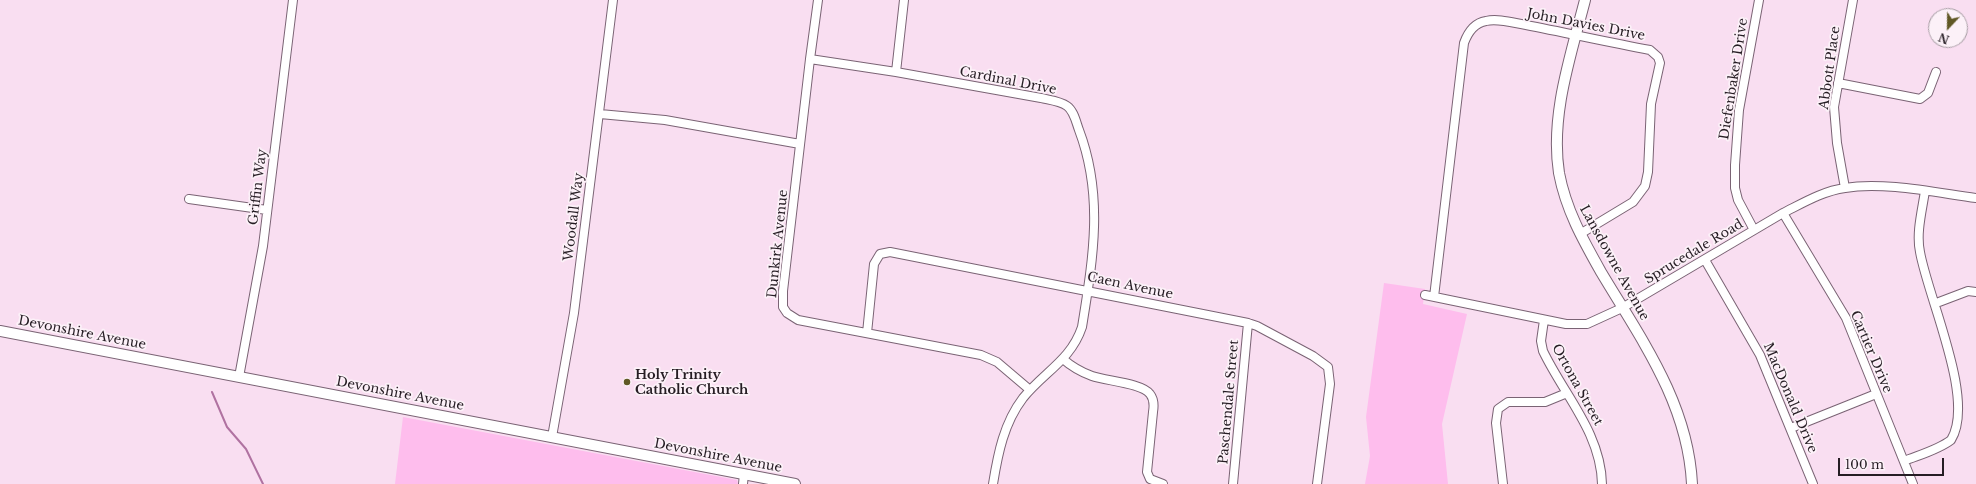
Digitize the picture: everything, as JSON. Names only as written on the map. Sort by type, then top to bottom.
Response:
[{"type":"main road","name":"Lansdowne Avenue","points":[[1584,0],[1558,119],[1557,143],[1562,184],[1569,211],[1580,234],[1662,376],[1674,403],[1685,436],[1692,484]]},
{"type":"main road","name":"Devonshire Avenue","points":[[0,330],[552,437],[743,479],[795,484]]},
{"type":"street","name":"Griffin Way","points":[[238,377],[263,246],[293,0]]},
{"type":"street","name":"Woodall Way","points":[[552,437],[573,320],[600,114],[613,0]]},
{"type":"street","points":[[600,114],[665,120],[800,144],[818,0]]},
{"type":"street","points":[[896,72],[904,0]]},
{"type":"street","name":"Diefenbaker Drive","points":[[1754,230],[1738,200],[1735,188],[1735,165],[1740,108],[1759,0]]},
{"type":"street","name":"Abbott Place","points":[[1845,188],[1834,116],[1838,83],[1853,0]]},
{"type":"street","name":"John Davies Drive","points":[[1434,297],[1464,43],[1468,34],[1476,25],[1490,20],[1576,35],[1650,50],[1658,57],[1660,63],[1651,100],[1646,186],[1633,202],[1580,234]]},
{"type":"street","name":"Cardinal Drive","points":[[810,59],[896,72],[1041,98],[1068,106],[1072,111],[1086,148],[1095,201],[1095,231],[1088,290],[1079,336],[1063,359],[1030,390],[1017,406],[1005,430],[999,448],[993,484]]},
{"type":"street","points":[[1838,83],[1920,99],[1928,93],[1936,72]]},
{"type":"street","name":"Dunkirk Avenue","points":[[800,144],[783,291],[783,307],[786,313],[798,320],[986,356],[997,362],[1030,390]]},
{"type":"street","name":"Sprucedale Road","points":[[1424,295],[1544,320],[1582,325],[1622,308],[1783,213],[1808,200],[1845,188],[1875,187],[1976,198]]},
{"type":"street","points":[[1925,192],[1919,237],[1920,251],[1927,276],[1956,346]]},
{"type":"street","points":[[189,199],[267,210]]},
{"type":"street","name":"Cartier Drive","points":[[1783,213],[1846,318],[1913,484]]},
{"type":"street","name":"Caen Avenue","points":[[868,333],[874,264],[880,254],[884,252],[894,252],[1088,290],[1257,326],[1313,356],[1328,366],[1330,384],[1317,484]]},
{"type":"street","name":"MacDonald Drive","points":[[1705,260],[1760,355],[1813,484]]},
{"type":"street","points":[[1939,302],[1968,291],[1976,292]]},
{"type":"street","name":"Ortona Street","points":[[1544,320],[1542,346],[1590,435],[1601,469],[1602,484]]},
{"type":"street","name":"Paschendale Street","points":[[1233,484],[1248,323]]},
{"type":"street","points":[[1063,359],[1083,373],[1140,387],[1150,394],[1154,412],[1146,469],[1150,478],[1163,484]]},
{"type":"street","points":[[1503,484],[1496,422],[1498,409],[1508,402],[1552,401],[1567,393]]},
{"type":"street","points":[[1791,428],[1876,394]]},
{"type":"street","points":[[1904,461],[1931,450],[1952,439],[1962,426],[1966,408]]},
{"type":"shaded area","points":[[1384,283],[1425,289],[1423,304],[1467,314],[1442,424],[1448,484],[1365,484],[1370,456],[1366,417]]},
{"type":"shaded area","points":[[403,417],[737,480],[738,484],[395,484]]},
{"type":"waterway","points":[[212,392],[227,427],[246,449],[263,484]]},
{"type":"place","name":"Holy Trinity Catholic Church","points":[[627,382]]}]
